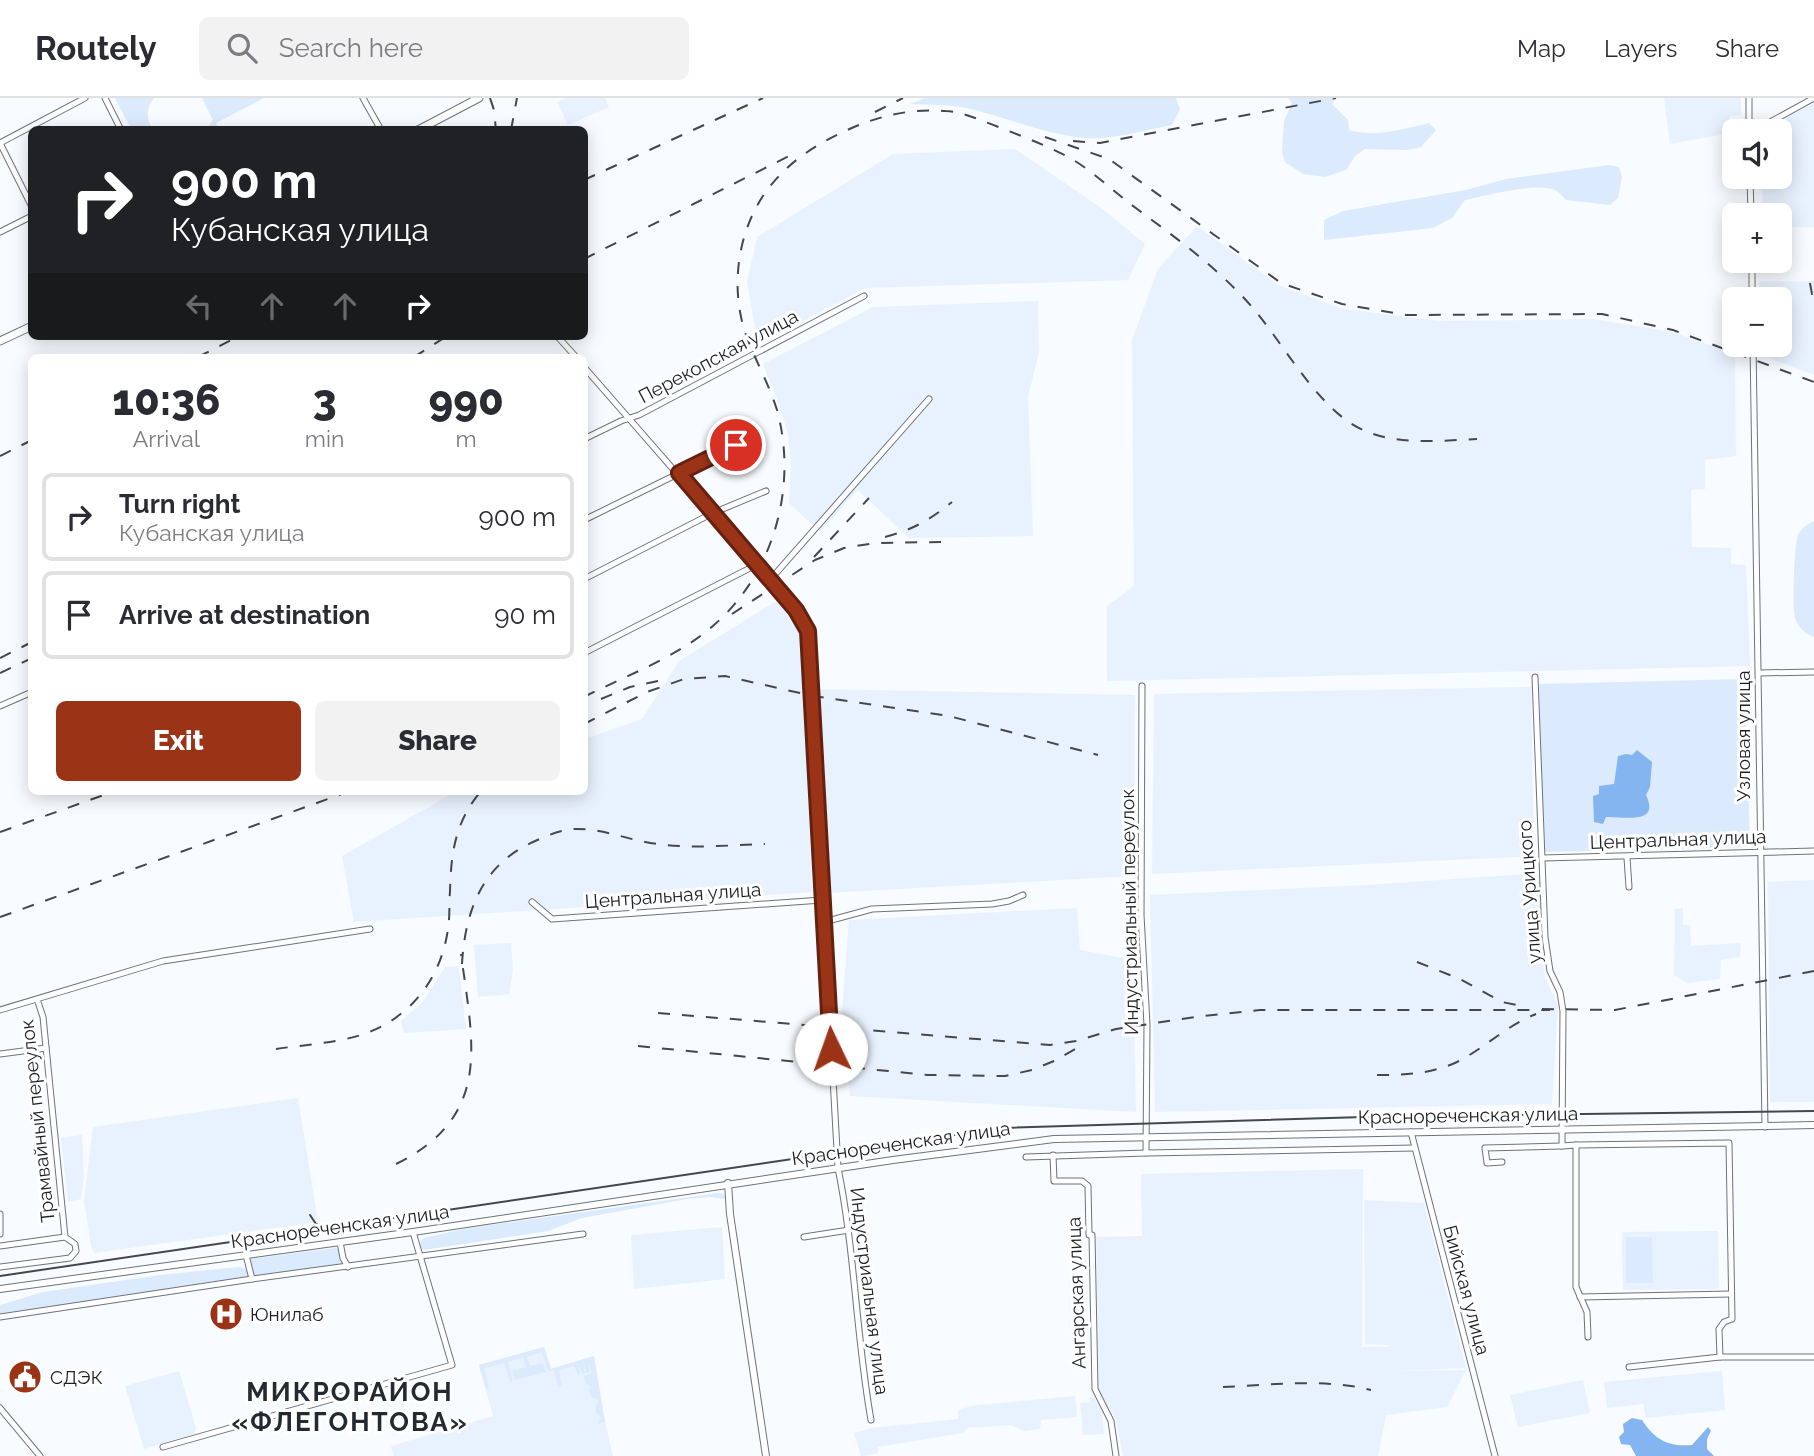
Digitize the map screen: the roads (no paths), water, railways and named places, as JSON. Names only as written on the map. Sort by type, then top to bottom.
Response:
[{"type":"highway","points":[[426,126],[479,98]]},
{"type":"highway","points":[[0,341],[28,328]]},
{"type":"main road","name":"Краснореченская улица","points":[[0,1289],[413,1232],[728,1183],[1054,1139],[1814,1125]]},
{"type":"main road","points":[[728,1183],[730,1214],[766,1456]]},
{"type":"street","points":[[32,126],[85,98]]},
{"type":"street","points":[[105,98],[119,126]]},
{"type":"street","points":[[363,98],[379,126]]},
{"type":"street","points":[[1749,98],[1750,119]]},
{"type":"street","points":[[1774,119],[1814,98]]},
{"type":"street","points":[[28,128],[0,143],[28,199]]},
{"type":"street","points":[[0,232],[28,218]]},
{"type":"street","name":"Перекопская улица","points":[[588,437],[631,418],[864,296]]},
{"type":"street","points":[[561,340],[573,354]]},
{"type":"street","name":"Узловая улица","points":[[1753,357],[1765,1127]]},
{"type":"street","name":"Индустриальная улица","points":[[588,371],[679,473],[805,623],[810,645],[838,1168],[849,1230],[860,1357],[871,1420]]},
{"type":"street","points":[[770,580],[929,399]]},
{"type":"street","points":[[588,518],[755,436]]},
{"type":"street","points":[[588,577],[713,513],[766,491]]},
{"type":"street","points":[[588,651],[756,565]]},
{"type":"street","points":[[1759,673],[1814,672]]},
{"type":"street","name":"улица Урицкого","points":[[1535,677],[1547,948],[1550,971],[1560,992],[1563,1011],[1562,1146]]},
{"type":"street","name":"Индустриальный переулок","points":[[1142,686],[1141,915],[1147,1032],[1146,1153]]},
{"type":"street","points":[[0,706],[28,694]]},
{"type":"street","name":"Центральная улица","points":[[1542,858],[1627,858],[1814,851]]},
{"type":"street","points":[[1627,858],[1629,887]]},
{"type":"street","points":[[824,922],[872,909],[992,904],[1023,895]]},
{"type":"street","name":"Центральная улица","points":[[532,902],[552,919],[822,900]]},
{"type":"street","points":[[37,999],[163,961],[370,929]]},
{"type":"street","name":"Трамвайный переулок","points":[[0,1010],[37,999],[43,1017],[65,1237],[75,1244],[76,1251],[69,1258],[0,1268]]},
{"type":"street","points":[[0,1054],[46,1048]]},
{"type":"street","name":"Бийская улица","points":[[1411,1132],[1495,1456]]},
{"type":"street","points":[[1503,1162],[1487,1163],[1485,1148],[1729,1143],[1732,1319],[1724,1321],[1719,1329],[1720,1357]]},
{"type":"street","points":[[1576,1145],[1576,1287],[1587,1312],[1588,1338]]},
{"type":"street","points":[[1026,1157],[1414,1148]]},
{"type":"street","name":"Ангарская улица","points":[[1053,1155],[1054,1181],[1082,1181],[1087,1186],[1096,1392],[1111,1421],[1116,1456]]},
{"type":"street","points":[[0,1214],[1,1245],[65,1237]]},
{"type":"street","points":[[804,1237],[849,1230]]},
{"type":"street","points":[[163,1447],[452,1365],[413,1232]]},
{"type":"street","points":[[0,1317],[252,1279],[583,1234]]},
{"type":"street","points":[[340,1242],[348,1267]]},
{"type":"street","points":[[246,1255],[252,1279]]},
{"type":"street","points":[[1580,1297],[1731,1294]]},
{"type":"street","points":[[1629,1367],[1720,1357],[1814,1357]]},
{"type":"street","points":[[0,1408],[3,1416],[40,1456]]},
{"type":"water","points":[[1637,750],[1652,762],[1650,787],[1646,795],[1648,811],[1638,817],[1606,817],[1603,824],[1594,822],[1593,796],[1599,794],[1599,786],[1614,784],[1618,756],[1632,755]]},
{"type":"water","points":[[1632,1418],[1642,1420],[1657,1437],[1676,1445],[1692,1445],[1708,1427],[1711,1431],[1707,1439],[1707,1449],[1714,1456],[1636,1456],[1630,1445],[1621,1444],[1619,1437],[1624,1432],[1623,1424]]},
{"type":"tram line","points":[[0,1276],[1002,1128],[1364,1117],[1814,1111]]},
{"type":"tram line","points":[[310,1215],[316,1224],[326,1228]]},
{"type":"railway","points":[[490,98],[496,126]]},
{"type":"railway","points":[[512,126],[517,98]]},
{"type":"railway","points":[[588,178],[763,98]]},
{"type":"railway","points":[[875,112],[903,98]]},
{"type":"railway","points":[[1073,141],[1100,143],[1336,98]]},
{"type":"railway","points":[[588,695],[685,647],[714,625],[735,604],[766,554],[782,498],[783,439],[774,400],[741,317],[738,280],[742,243],[755,209],[772,183],[789,166],[828,139],[878,118],[904,112],[932,110],[959,113],[1024,137],[1070,158],[1188,247],[1230,284],[1256,311],[1315,390],[1342,417],[1357,427],[1389,438],[1424,441],[1477,439]]},
{"type":"railway","points":[[1045,137],[1109,159],[1281,283],[1342,304],[1406,315],[1602,314],[1673,330],[1814,382]]},
{"type":"railway","points":[[588,257],[797,152]]},
{"type":"railway","points":[[1810,283],[1814,305]]},
{"type":"railway","points":[[204,354],[231,340]]},
{"type":"railway","points":[[419,354],[441,340]]},
{"type":"railway","points":[[0,456],[28,442]]},
{"type":"railway","points":[[814,557],[869,498]]},
{"type":"railway","points":[[885,537],[920,524],[952,502]]},
{"type":"railway","points":[[732,614],[815,560],[844,548],[875,543],[941,542]]},
{"type":"railway","points":[[0,658],[28,644]]},
{"type":"railway","points":[[0,673],[28,660]]},
{"type":"railway","points":[[588,722],[647,692],[684,679],[725,676],[813,696],[949,716],[1098,755]]},
{"type":"railway","points":[[601,699],[630,687],[658,681]]},
{"type":"railway","points":[[0,832],[104,795]]},
{"type":"railway","points":[[0,917],[339,795]]},
{"type":"railway","points":[[276,1049],[361,1035],[394,1019],[420,995],[430,980],[444,947],[449,924],[456,838],[465,814],[478,795]]},
{"type":"railway","points":[[462,964],[472,908],[489,877],[515,852],[558,832],[585,829],[671,845],[765,844]]},
{"type":"railway","points":[[396,1164],[427,1145],[449,1124],[462,1100],[469,1075],[471,1047],[470,1018],[461,954]]},
{"type":"railway","points":[[1417,962],[1460,979],[1502,1002],[1517,1005]]},
{"type":"railway","points":[[1542,1009],[1615,1010],[1814,971]]},
{"type":"railway","points":[[658,1013],[1050,1045],[1076,1041],[1116,1029],[1260,1010],[1550,1010]]},
{"type":"railway","points":[[1377,1075],[1418,1073],[1447,1066],[1536,1014]]},
{"type":"railway","points":[[638,1046],[928,1075],[1005,1076],[1032,1070],[1084,1044]]},
{"type":"railway","points":[[1223,1387],[1316,1383],[1371,1390]]},
{"type":"place","name":"Юнилаб","points":[[226,1314]]},
{"type":"place","name":"СДЭК","points":[[25,1377]]},
{"type":"district","name":"МИКРОРАЙОН «ФЛЕГОНТОВА»","points":[[350,1407]]}]
